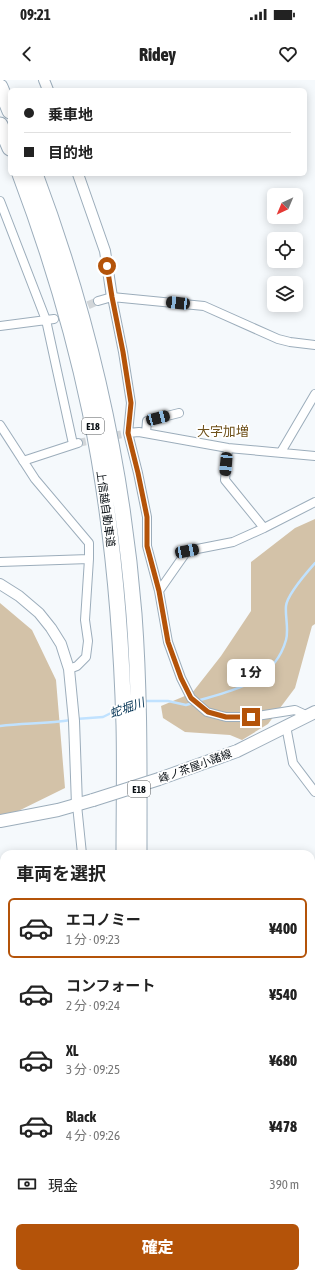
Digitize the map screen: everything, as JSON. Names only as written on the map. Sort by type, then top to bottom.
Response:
[{"type":"highway","points":[[0,87],[8,106]]},
{"type":"highway","points":[[0,125],[8,143]]},
{"type":"highway","name":"上信越自動車道","points":[[21,176],[54,272],[73,341],[90,410],[103,482],[118,617],[124,724],[124,850]]},
{"type":"highway","name":"上信越自動車道","points":[[36,176],[68,268],[103,404],[117,474],[134,614],[139,723],[139,850]]},
{"type":"main road","name":"峰ノ茶屋小諸線","points":[[0,821],[76,805],[159,779],[237,751],[312,714]]},
{"type":"street","points":[[79,176],[105,251],[131,403],[128,433],[147,517],[147,546],[159,591],[168,642],[181,678],[191,698],[208,712],[226,717],[251,717],[296,710],[312,714]]},
{"type":"street","points":[[0,201],[50,320],[76,444],[23,460]]},
{"type":"street","points":[[98,302],[112,297],[204,306],[278,339],[315,345]]},
{"type":"street","points":[[0,326],[50,320]]},
{"type":"street","points":[[281,452],[315,394]]},
{"type":"street","points":[[146,433],[147,421],[179,413]]},
{"type":"street","points":[[0,425],[35,479],[89,543],[85,620],[88,641],[86,657],[77,666],[68,669]]},
{"type":"street","points":[[128,433],[146,433],[228,448],[315,456]]},
{"type":"street","points":[[228,448],[225,480],[264,528]]},
{"type":"street","points":[[159,591],[187,551],[233,542],[315,502]]},
{"type":"street","points":[[0,562],[89,559]]},
{"type":"street","points":[[0,584],[19,596],[39,613],[51,628],[60,644],[68,669],[74,721],[76,805],[82,850]]},
{"type":"street","points":[[286,726],[293,763],[315,792]]},
{"type":"shaded area","points":[[315,519],[315,624],[312,626],[295,688],[268,724],[242,740],[230,735],[185,732],[163,718],[161,706],[192,693],[221,656],[251,611],[251,562],[295,528]]},
{"type":"shaded area","points":[[0,603],[32,630],[56,680],[65,788],[0,820]]},
{"type":"waterway","name":"蛇堀川","points":[[197,701],[225,693],[251,682],[272,666],[280,654],[286,640],[287,601],[298,584],[315,563]]},
{"type":"waterway","name":"蛇堀川","points":[[143,701],[168,701],[186,705],[193,703]]},
{"type":"waterway","name":"蛇堀川","points":[[76,719],[103,717],[117,710]]},
{"type":"waterway","name":"蛇堀川","points":[[0,726],[71,720]]},
{"type":"tunnel","points":[[77,310],[98,301]]},
{"type":"tunnel","points":[[78,443],[128,433]]},
{"type":"district","name":"大字加増","points":[[223,431]]},
{"type":"route","points":[[107,266],[131,403],[128,433],[147,517],[147,546],[159,591],[168,642],[181,678],[191,698],[208,712],[226,717],[251,717]]}]
